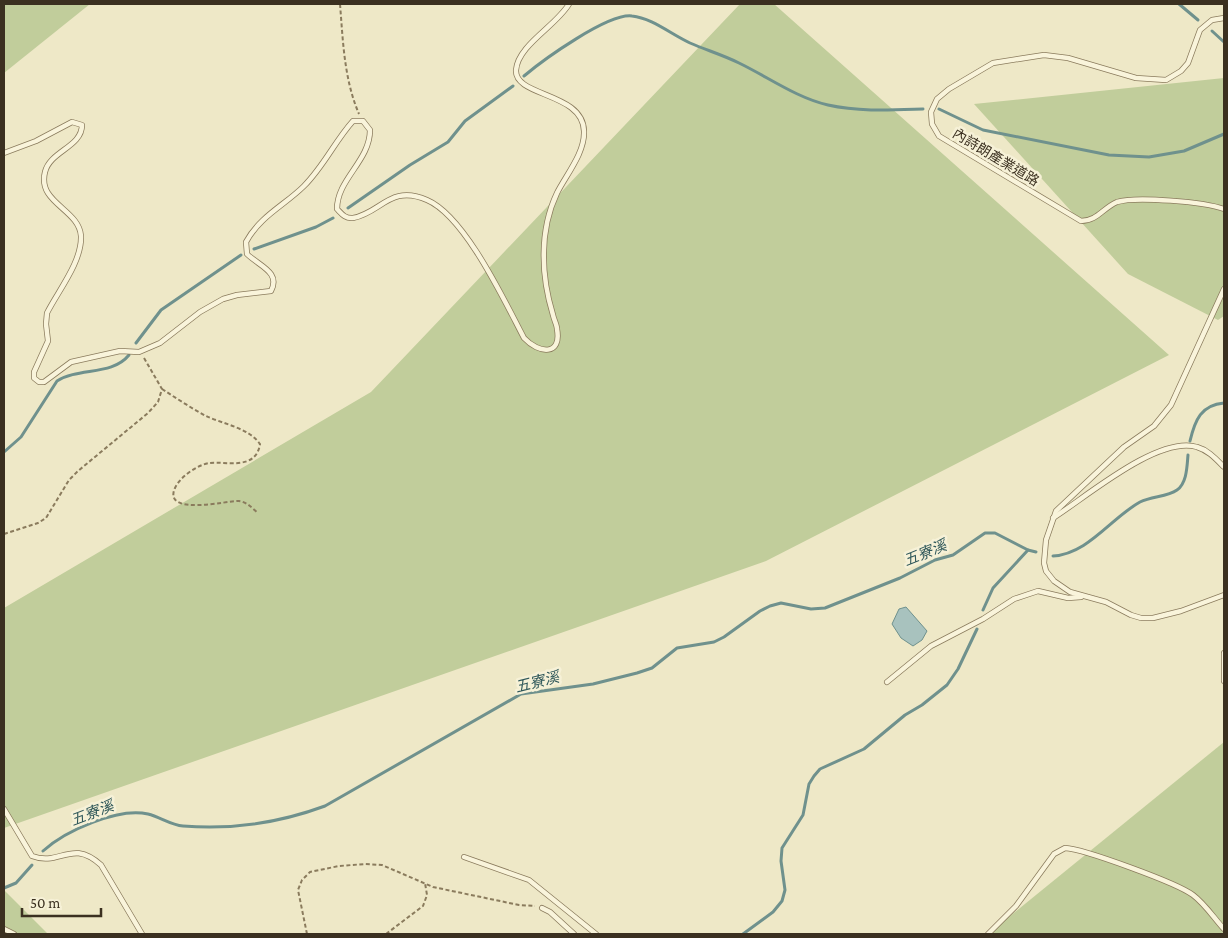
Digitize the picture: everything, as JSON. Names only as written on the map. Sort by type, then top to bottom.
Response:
[{"type":"lane","points":[[4,153],[36,141],[72,122],[82,125],[79,138],[52,160],[45,171],[46,192],[77,224],[81,234],[78,254],[47,314],[48,341],[34,372],[34,378],[39,382],[44,382],[70,362],[120,351],[139,352],[160,343],[200,312],[223,299],[237,295],[271,291],[276,283],[274,276],[247,254],[246,242],[264,218],[303,187],[319,170],[353,121],[363,122],[370,130],[370,141],[337,199],[337,209],[344,216],[352,218],[393,198],[409,195],[427,200],[440,208],[455,222],[468,242],[524,338],[534,348],[542,351],[551,349],[557,342],[558,330],[545,286],[542,266],[550,212],[580,150],[584,132],[581,118],[572,107],[524,85],[517,77],[516,71],[519,58],[525,49],[562,15],[569,4]]},
{"type":"lane","name":"內詩朗產業道路","points":[[1224,18],[1212,20],[1200,30],[1188,63],[1182,71],[1166,80],[1136,78],[1068,58],[1044,55],[1013,58],[993,62],[949,89],[937,99],[931,112],[932,124],[940,136],[1069,216],[1081,221],[1089,221],[1110,206],[1132,199],[1207,205],[1224,209]]},
{"type":"lane","points":[[1083,597],[1054,581],[1046,571],[1044,550],[1052,519],[1066,499],[1163,416],[1171,405],[1224,289]]},
{"type":"lane","points":[[1052,519],[1136,461],[1172,448],[1195,446],[1205,450],[1224,467]]},
{"type":"lane","points":[[887,682],[931,646],[983,619],[1014,599],[1038,591],[1068,598],[1083,597],[1106,602],[1131,615],[1154,618],[1224,595]]},
{"type":"lane","points":[[1224,653],[1224,681]]},
{"type":"lane","points":[[4,809],[32,856],[48,859],[77,852],[97,862],[113,882],[142,934]]},
{"type":"lane","points":[[988,934],[1016,906],[1054,854],[1065,848],[1112,862],[1187,891],[1198,899],[1224,929]]},
{"type":"lane","points":[[464,858],[523,877],[596,934]]},
{"type":"lane","points":[[542,908],[550,912],[574,934]]},
{"type":"lane","points":[[4,929],[14,934]]},
{"type":"path","points":[[340,4],[345,65],[350,87],[363,122]]},
{"type":"path","points":[[139,352],[162,389],[205,415],[247,432],[256,438],[260,444],[259,452],[254,457],[242,462],[233,465],[206,464],[192,470],[178,483],[174,490],[174,496],[179,502],[191,505],[212,505],[231,500],[242,501],[249,504],[258,513]]},
{"type":"path","points":[[4,534],[38,523],[46,518],[69,480],[148,413],[158,402],[162,389]]},
{"type":"path","points":[[308,934],[298,890],[302,880],[310,872],[364,864],[382,865],[425,883],[519,905],[542,908]]},
{"type":"path","points":[[386,934],[423,906],[427,895],[425,883]]},
{"type":"green space","points":[[4,4],[90,4],[4,73]]},
{"type":"green space","points":[[740,4],[774,4],[1169,355],[766,561],[4,828],[4,608],[371,392]]},
{"type":"green space","points":[[1224,78],[1224,316],[1218,320],[1128,274],[974,104]]},
{"type":"green space","points":[[1224,742],[1224,934],[988,934]]},
{"type":"green space","points":[[4,890],[48,934],[4,934]]},
{"type":"water","points":[[906,607],[927,631],[922,640],[913,646],[901,638],[892,624],[899,609]]},
{"type":"waterway","points":[[1179,4],[1198,20]]},
{"type":"waterway","points":[[524,76],[560,49],[592,29],[621,17],[632,16],[654,23],[690,43],[733,60],[816,102],[864,110],[923,109]]},
{"type":"waterway","points":[[1212,31],[1224,42]]},
{"type":"waterway","points":[[348,208],[410,165],[448,142],[465,121],[513,86]]},
{"type":"waterway","points":[[939,109],[983,130],[1109,155],[1149,157],[1184,151],[1224,134]]},
{"type":"waterway","points":[[254,249],[316,227],[333,218]]},
{"type":"waterway","points":[[136,343],[161,310],[241,255]]},
{"type":"waterway","points":[[4,452],[21,437],[57,381],[75,374],[114,366],[122,362],[129,355]]},
{"type":"waterway","name":"五寮溪","points":[[1190,441],[1194,426],[1204,410],[1216,404],[1224,403]]},
{"type":"waterway","name":"五寮溪","points":[[1053,556],[1066,554],[1077,549],[1140,502],[1177,490],[1185,479],[1188,455]]},
{"type":"waterway","name":"五寮溪","points":[[43,851],[64,836],[92,822],[122,814],[148,814],[183,826],[219,827],[273,821],[308,812],[325,806],[521,694],[593,684],[652,668],[677,648],[714,642],[770,606],[781,603],[811,609],[825,608],[900,578],[935,560],[953,555],[985,533],[995,533],[1028,550],[1036,552]]},
{"type":"waterway","points":[[983,610],[993,588],[1028,550]]},
{"type":"waterway","points":[[743,934],[773,912],[782,901],[785,890],[781,861],[782,848],[803,815],[809,784],[814,776],[820,769],[864,749],[905,715],[922,705],[947,685],[958,669],[977,629]]},
{"type":"waterway","name":"五寮溪","points":[[4,888],[16,883],[32,865]]}]
